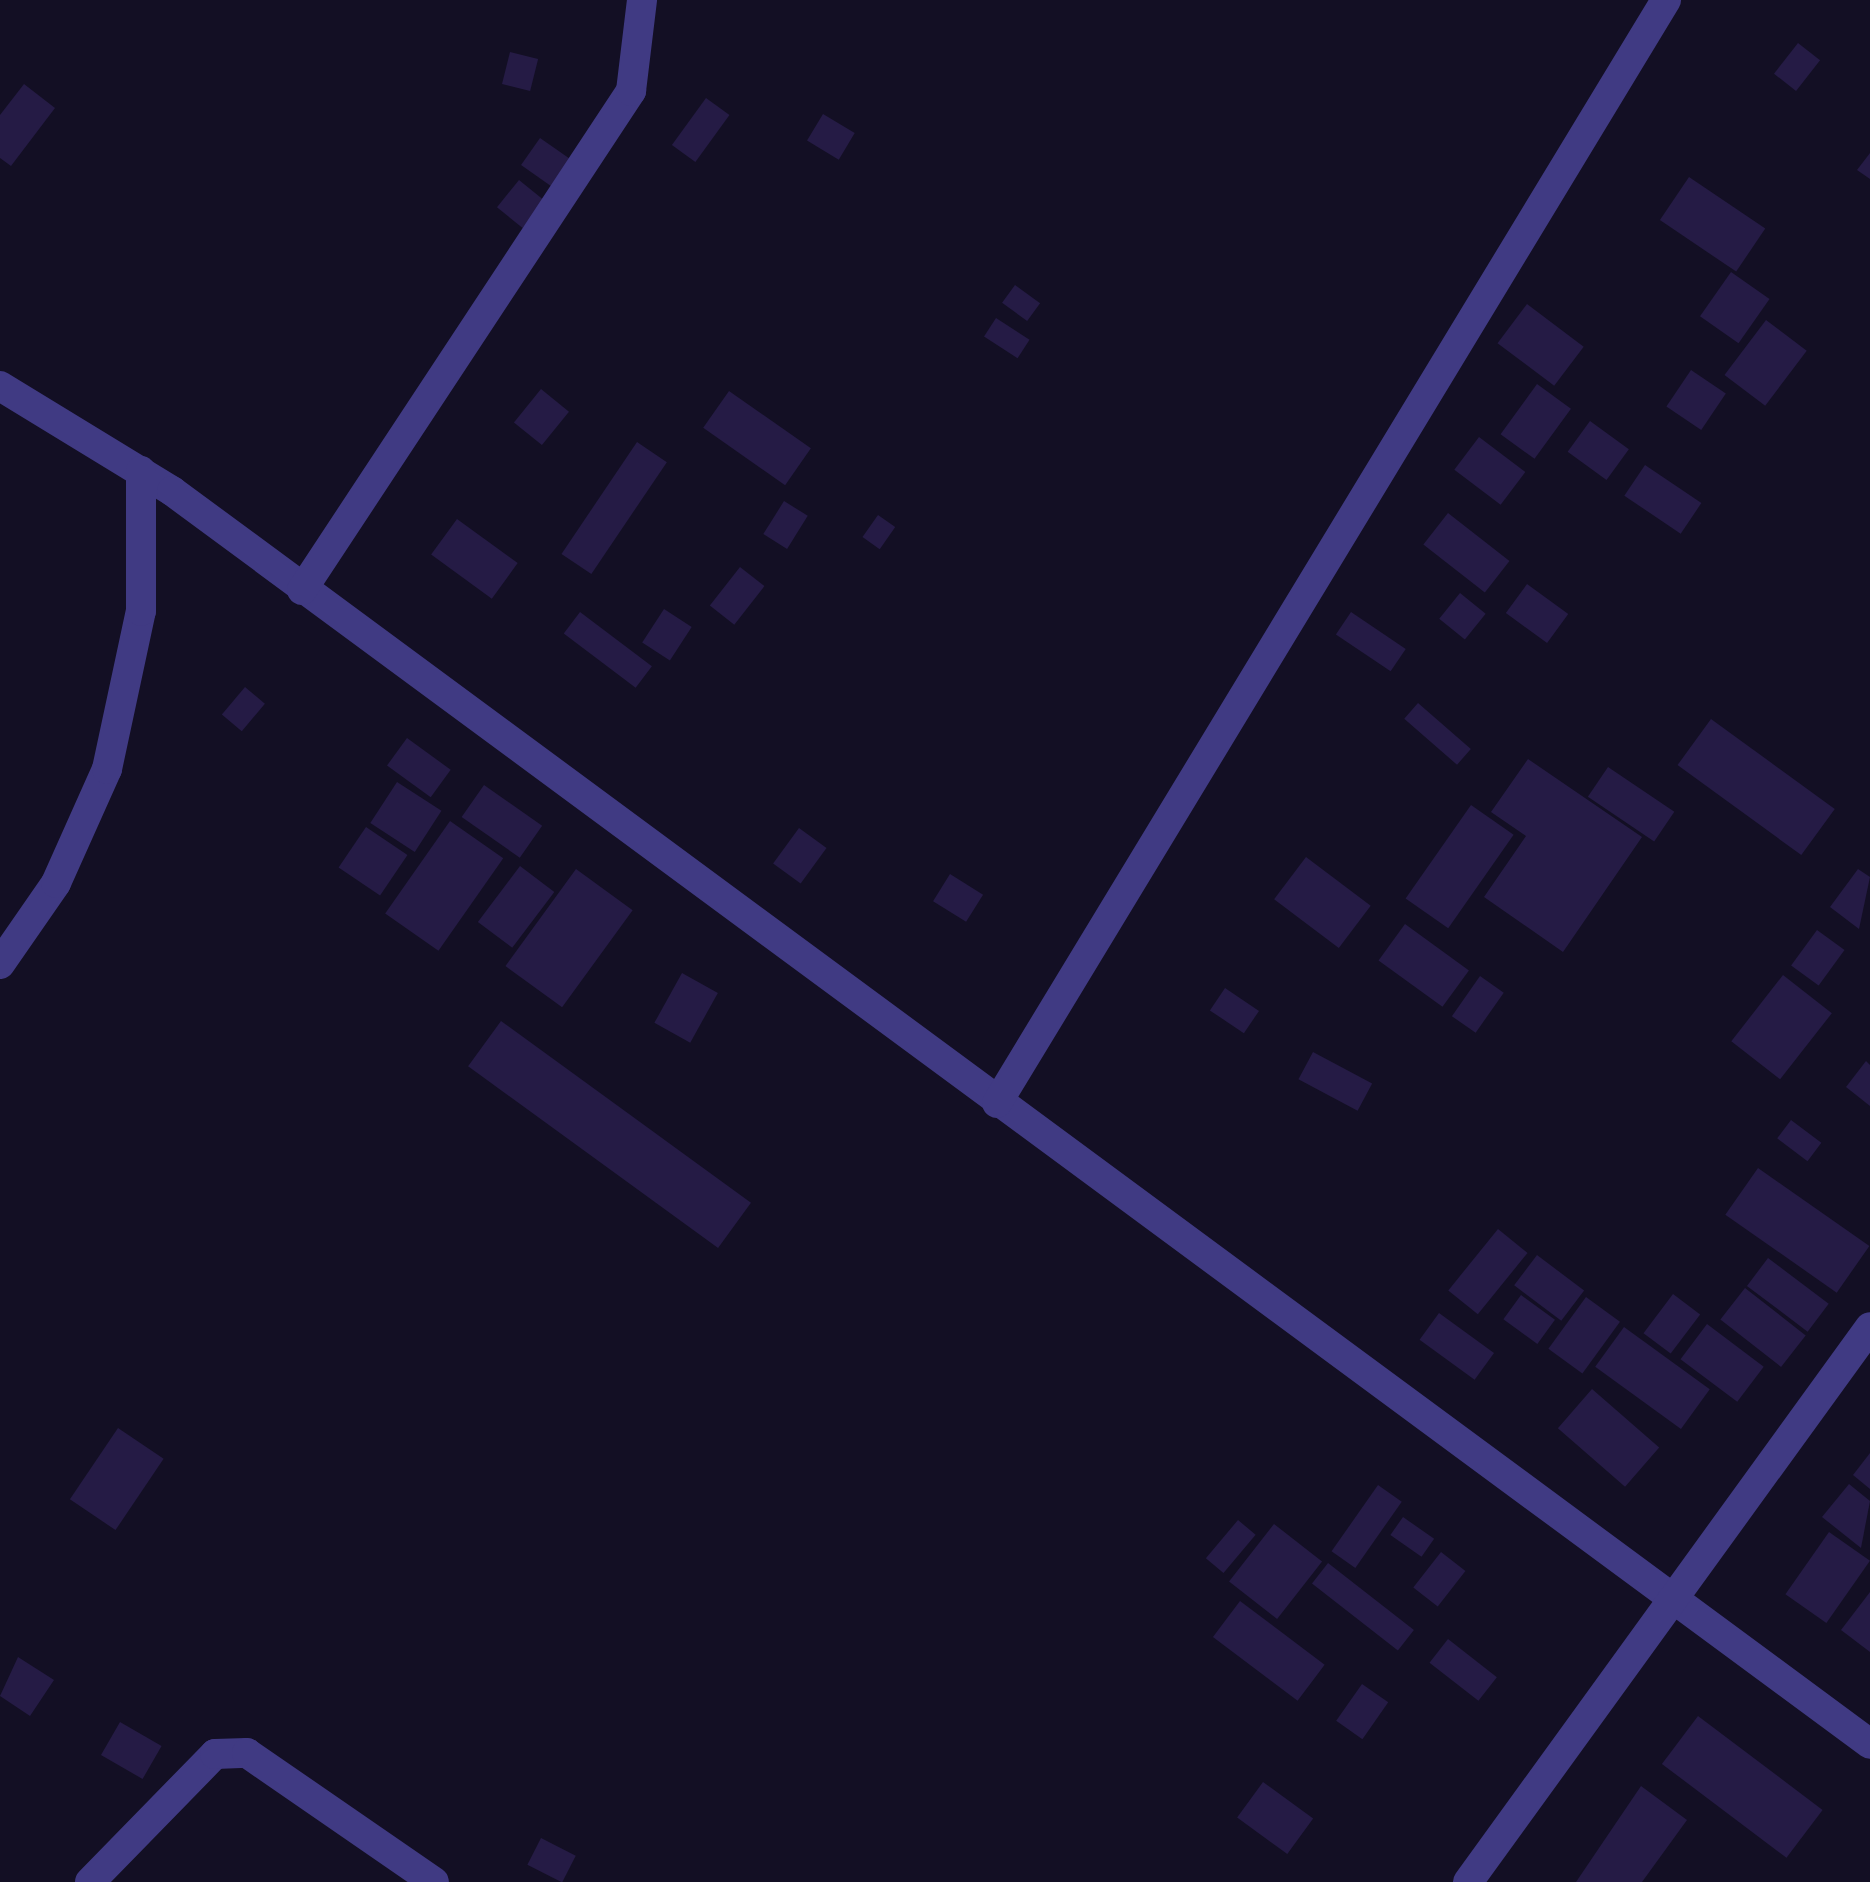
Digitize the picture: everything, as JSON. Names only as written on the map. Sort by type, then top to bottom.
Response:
[{"type":"street","points":[[302,590],[631,92],[642,0]]},
{"type":"street","points":[[997,1102],[1666,0]]},
{"type":"street","points":[[0,386],[140,471],[1870,1744]]},
{"type":"street","points":[[0,964],[56,883],[107,769],[141,611],[140,471]]},
{"type":"street","points":[[1468,1882],[1677,1605],[1870,1328]]},
{"type":"street","points":[[90,1882],[215,1754],[247,1753],[434,1882]]},
{"type":"building","points":[[1798,43],[1820,60],[1796,91],[1774,74]]},
{"type":"building","points":[[510,52],[538,59],[530,91],[502,84]]},
{"type":"building","points":[[24,84],[55,108],[11,166],[0,158],[0,115]]},
{"type":"building","points":[[706,98],[729,115],[695,162],[672,145]]},
{"type":"building","points":[[823,114],[855,133],[839,160],[807,141]]},
{"type":"building","points":[[540,138],[572,160],[553,187],[521,165]]},
{"type":"building","points":[[1870,153],[1870,179],[1857,170]]},
{"type":"building","points":[[1689,177],[1765,228],[1736,272],[1660,220]]},
{"type":"building","points":[[519,180],[545,201],[523,228],[497,207]]},
{"type":"building","points":[[1731,272],[1770,299],[1739,343],[1700,316]]},
{"type":"building","points":[[1015,285],[1040,303],[1027,321],[1002,303]]},
{"type":"building","points":[[1527,304],[1584,347],[1554,386],[1498,343]]},
{"type":"building","points":[[996,318],[1030,340],[1018,358],[984,336]]},
{"type":"building","points":[[1766,320],[1807,351],[1765,406],[1724,375]]},
{"type":"building","points":[[1691,370],[1726,393],[1701,430],[1666,406]]},
{"type":"building","points":[[1537,384],[1571,409],[1535,459],[1501,434]]},
{"type":"building","points":[[541,389],[569,412],[542,445],[514,422]]},
{"type":"building","points":[[729,391],[811,448],[785,485],[703,428]]},
{"type":"building","points":[[1590,421],[1629,449],[1606,480],[1568,452]]},
{"type":"building","points":[[1479,437],[1525,472],[1501,505],[1454,470]]},
{"type":"building","points":[[637,442],[667,462],[591,574],[562,554]]},
{"type":"building","points":[[1645,465],[1701,503],[1681,534],[1624,496]]},
{"type":"building","points":[[784,501],[808,516],[787,549],[763,534]]},
{"type":"building","points":[[1448,513],[1509,561],[1485,593],[1423,545]]},
{"type":"building","points":[[878,515],[895,527],[880,549],[863,537]]},
{"type":"building","points":[[457,519],[518,563],[492,599],[431,555]]},
{"type":"building","points":[[740,567],[764,586],[734,625],[710,606]]},
{"type":"building","points":[[1527,584],[1568,614],[1547,643],[1506,613]]},
{"type":"building","points":[[1460,593],[1486,614],[1465,639],[1439,619]]},
{"type":"building","points":[[664,609],[692,627],[670,661],[642,643]]},
{"type":"building","points":[[580,612],[652,666],[636,688],[564,634]]},
{"type":"building","points":[[1351,612],[1406,649],[1391,671],[1336,634]]},
{"type":"building","points":[[245,687],[265,704],[242,731],[222,715]]},
{"type":"building","points":[[1418,703],[1471,749],[1457,765],[1404,719]]},
{"type":"building","points":[[1711,719],[1835,809],[1801,855],[1677,765]]},
{"type":"building","points":[[407,738],[451,770],[431,797],[387,766]]},
{"type":"building","points":[[1528,759],[1642,837],[1563,952],[1484,897],[1526,836],[1491,812]]},
{"type":"building","points":[[1608,767],[1674,812],[1654,842],[1588,797]]},
{"type":"building","points":[[397,782],[441,811],[415,852],[370,823]]},
{"type":"building","points":[[484,785],[542,826],[520,858],[462,817]]},
{"type":"building","points":[[1471,805],[1514,835],[1448,928],[1406,898]]},
{"type":"building","points":[[450,821],[503,858],[438,951],[385,914]]},
{"type":"building","points":[[366,827],[407,855],[380,896],[339,868]]},
{"type":"building","points":[[799,828],[827,848],[801,884],[773,864]]},
{"type":"building","points":[[1306,857],[1371,906],[1339,948],[1274,899]]},
{"type":"building","points":[[520,866],[554,892],[512,948],[478,922]]},
{"type":"building","points":[[576,869],[633,910],[562,1007],[505,966]]},
{"type":"building","points":[[1858,869],[1870,877],[1859,929],[1830,907]]},
{"type":"building","points":[[950,874],[983,895],[966,922],[933,901]]},
{"type":"building","points":[[1405,924],[1469,970],[1442,1007],[1379,960]]},
{"type":"building","points":[[1817,930],[1845,950],[1819,986],[1791,966]]},
{"type":"building","points":[[682,973],[718,993],[690,1043],[654,1023]]},
{"type":"building","points":[[1783,975],[1832,1013],[1780,1079],[1731,1041]]},
{"type":"building","points":[[1480,976],[1504,993],[1476,1033],[1452,1016]]},
{"type":"building","points":[[1225,988],[1259,1011],[1244,1033],[1210,1010]]},
{"type":"building","points":[[501,1021],[751,1203],[718,1248],[468,1066]]},
{"type":"building","points":[[1313,1052],[1372,1083],[1358,1111],[1298,1079]]},
{"type":"building","points":[[1866,1061],[1870,1065],[1870,1106],[1846,1087]]},
{"type":"building","points":[[1791,1120],[1821,1143],[1808,1161],[1777,1138]]},
{"type":"building","points":[[1758,1168],[1869,1246],[1837,1293],[1725,1215]]},
{"type":"building","points":[[1498,1229],[1528,1253],[1478,1314],[1448,1290]]},
{"type":"building","points":[[1537,1255],[1584,1291],[1561,1321],[1514,1285]]},
{"type":"building","points":[[1768,1258],[1829,1304],[1808,1332],[1747,1286]]},
{"type":"building","points":[[1745,1288],[1806,1335],[1781,1367],[1720,1320]]},
{"type":"building","points":[[1673,1294],[1700,1314],[1671,1354],[1644,1333]]},
{"type":"building","points":[[1521,1295],[1555,1320],[1537,1344],[1503,1319]]},
{"type":"building","points":[[1586,1297],[1620,1322],[1582,1373],[1548,1349]]},
{"type":"building","points":[[1439,1313],[1494,1353],[1475,1380],[1420,1340]]},
{"type":"building","points":[[1707,1324],[1764,1367],[1737,1402],[1681,1359]]},
{"type":"building","points":[[1624,1327],[1710,1389],[1681,1429],[1595,1367]]},
{"type":"building","points":[[1592,1389],[1659,1447],[1625,1487],[1558,1428]]},
{"type":"building","points":[[118,1428],[164,1459],[116,1530],[70,1499]]},
{"type":"building","points":[[1870,1453],[1870,1489],[1853,1475]]},
{"type":"building","points":[[1849,1484],[1870,1501],[1861,1548],[1822,1517]]},
{"type":"building","points":[[1378,1485],[1402,1502],[1355,1568],[1332,1551]]},
{"type":"building","points":[[1403,1517],[1434,1539],[1422,1557],[1390,1535]]},
{"type":"building","points":[[1238,1520],[1256,1535],[1223,1573],[1206,1558]]},
{"type":"building","points":[[1274,1524],[1322,1562],[1277,1619],[1229,1582]]},
{"type":"building","points":[[1829,1532],[1870,1561],[1826,1623],[1785,1594]]},
{"type":"building","points":[[1441,1552],[1465,1571],[1438,1607],[1413,1587]]},
{"type":"building","points":[[1328,1563],[1414,1630],[1398,1651],[1312,1583]]},
{"type":"building","points":[[1870,1592],[1870,1652],[1841,1630]]},
{"type":"building","points":[[1240,1601],[1325,1665],[1298,1701],[1213,1637]]},
{"type":"building","points":[[1448,1639],[1497,1677],[1478,1701],[1430,1663]]},
{"type":"building","points":[[18,1657],[54,1680],[30,1716],[0,1696]]},
{"type":"building","points":[[1362,1684],[1388,1702],[1362,1739],[1336,1721]]},
{"type":"building","points":[[1698,1716],[1823,1810],[1786,1858],[1662,1764]]},
{"type":"building","points":[[120,1722],[162,1746],[143,1779],[101,1755]]},
{"type":"building","points":[[1263,1782],[1313,1818],[1287,1854],[1237,1818]]},
{"type":"building","points":[[1641,1786],[1687,1820],[1642,1882],[1576,1882]]},
{"type":"building","points":[[541,1838],[576,1856],[562,1882],[527,1865]]}]
